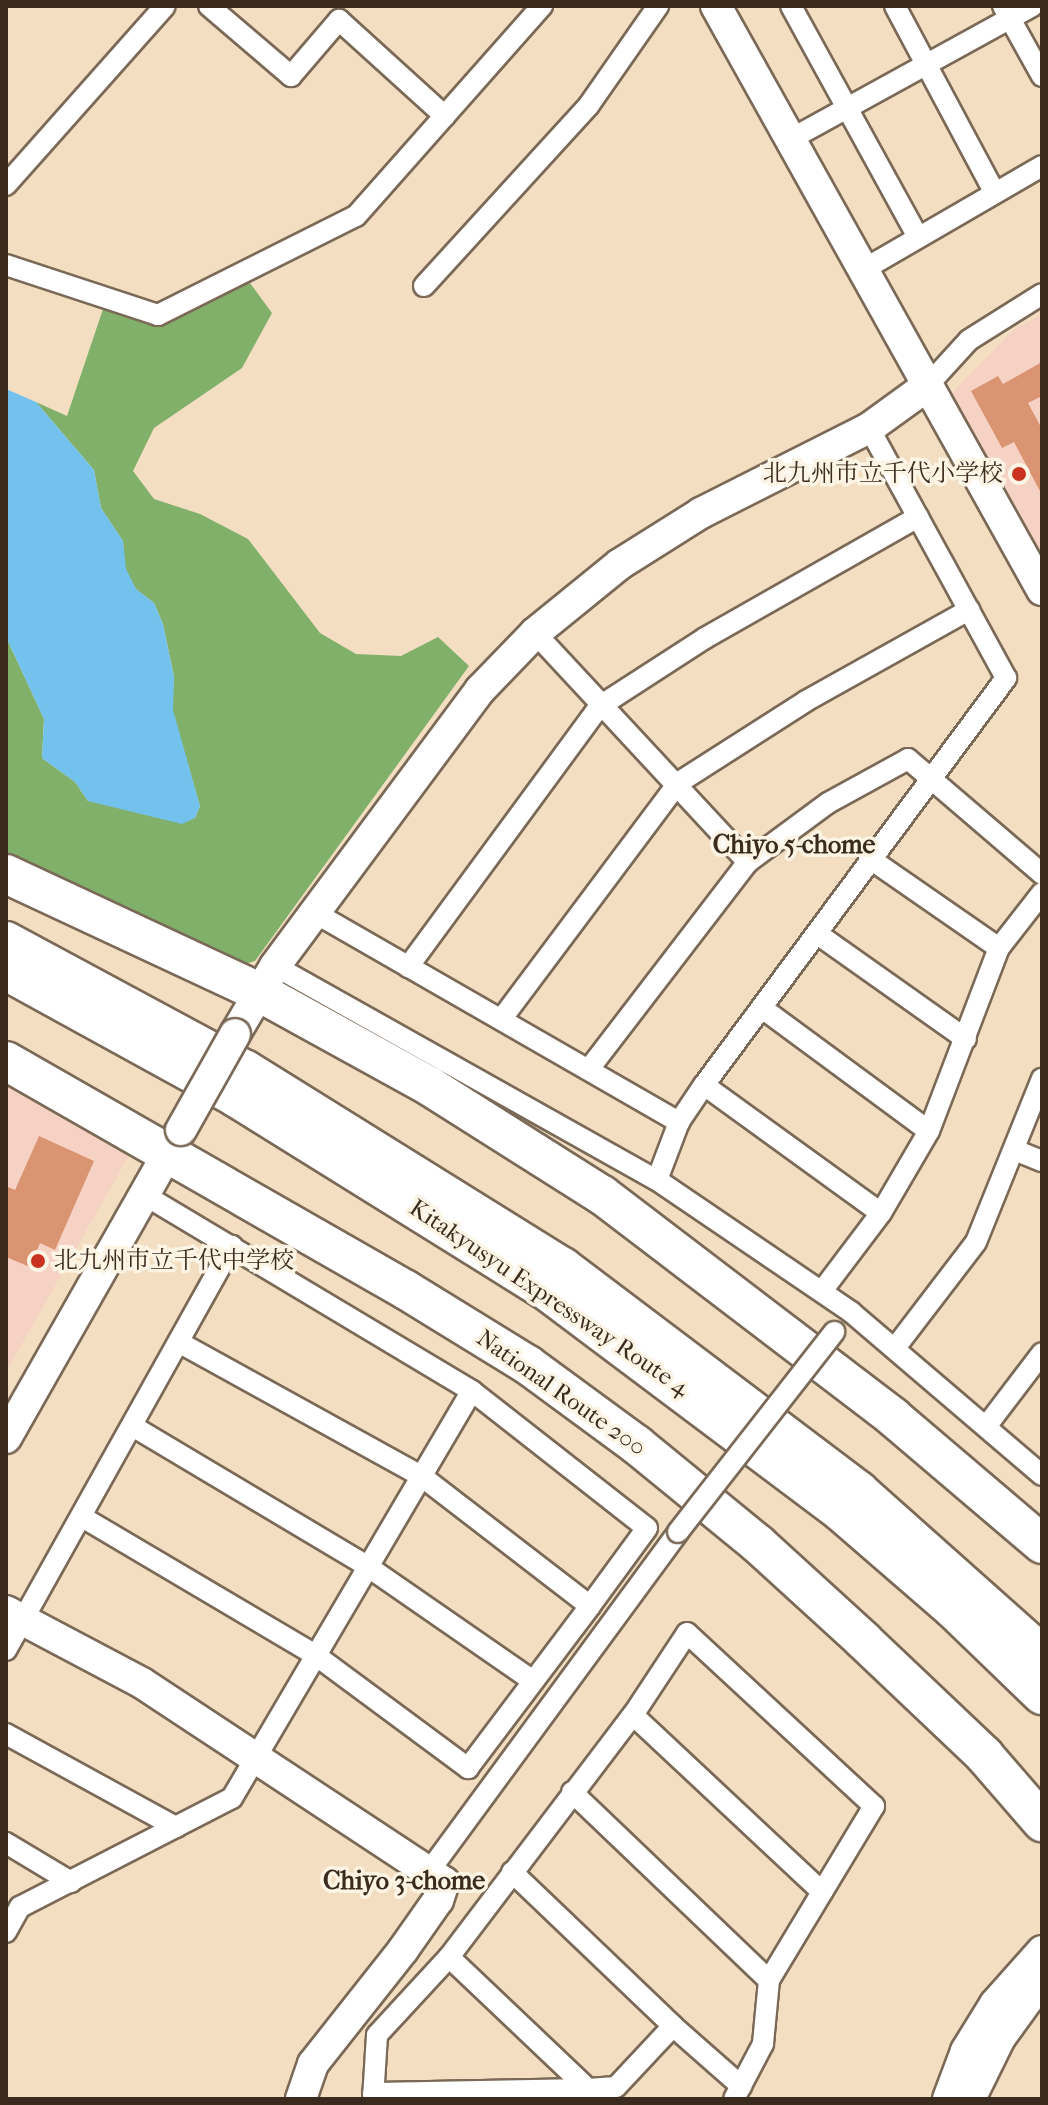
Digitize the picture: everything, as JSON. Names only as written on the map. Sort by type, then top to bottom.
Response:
[{"type":"highway","points":[[6,874],[267,979],[602,1195],[893,1417],[1042,1544]]},
{"type":"highway","name":"Kitakyusyu Expressway Route 4","points":[[6,941],[246,1070],[563,1267],[859,1491],[1042,1654]]},
{"type":"highway","name":"Kitakyusyu Expressway Route 4","points":[[6,971],[235,1097],[544,1289],[841,1512],[953,1609],[1042,1695]]},
{"type":"highway","name":"National Route 200","points":[[6,1061],[174,1142],[528,1365],[637,1445],[758,1544],[863,1640],[984,1755],[1042,1822]]},
{"type":"street","points":[[6,185],[165,6]]},
{"type":"street","points":[[209,6],[291,76],[345,13],[445,116]]},
{"type":"street","points":[[6,265],[158,315],[356,216],[542,6]]},
{"type":"street","points":[[424,286],[589,105],[658,6]]},
{"type":"street","points":[[716,6],[861,271],[1042,590]]},
{"type":"street","points":[[791,6],[918,237]]},
{"type":"street","points":[[895,6],[995,193]]},
{"type":"street","points":[[789,140],[927,65],[1007,12],[1033,6]]},
{"type":"street","points":[[1007,12],[1042,76]]},
{"type":"street","points":[[861,271],[1042,166]]},
{"type":"street","points":[[6,1438],[267,979],[480,690],[535,633],[593,583],[701,513],[869,428],[927,386],[969,340],[1042,294]]},
{"type":"street","points":[[657,1180],[679,1122],[704,1085],[819,935],[869,858],[1006,678],[869,428]]},
{"type":"street","points":[[408,967],[600,706],[705,638],[918,517]]},
{"type":"street","points":[[503,1017],[678,783],[806,701],[969,610]]},
{"type":"street","points":[[535,633],[600,706],[678,783],[748,862]]},
{"type":"street","points":[[589,1069],[748,862],[828,803],[908,759],[1042,874]]},
{"type":"street","points":[[869,858],[999,948]]},
{"type":"street","points":[[822,1291],[881,1213],[929,1131],[999,948],[1042,893]]},
{"type":"street","points":[[317,914],[503,1017],[679,1122]]},
{"type":"street","points":[[819,935],[966,1039]]},
{"type":"street","points":[[267,979],[657,1180],[851,1312],[988,1424],[1042,1475]]},
{"type":"street","points":[[762,1008],[929,1131]]},
{"type":"street","points":[[895,1348],[976,1242],[1017,1151],[1042,1079]]},
{"type":"street","points":[[704,1085],[881,1213]]},
{"type":"street","points":[[1017,1151],[1042,1161]]},
{"type":"street","points":[[82,1517],[314,1654],[468,1768],[647,1528],[472,1391],[146,1196]]},
{"type":"street","points":[[6,1650],[14,1616],[82,1517],[232,1246]]},
{"type":"street","points":[[430,1870],[678,1532],[851,1312]]},
{"type":"street","points":[[178,1342],[421,1476],[590,1606]]},
{"type":"street","points":[[988,1424],[1042,1353]]},
{"type":"street","points":[[6,1932],[20,1907],[232,1798],[254,1754],[472,1391]]},
{"type":"street","points":[[134,1427],[367,1566],[533,1681]]},
{"type":"street","points":[[14,1616],[142,1683],[444,1882],[438,1900],[313,2064],[301,2099]]},
{"type":"street","points":[[512,1872],[673,2026],[738,2092],[763,2044],[769,1980],[874,1806],[687,1633],[633,1715],[572,1792],[512,1872],[449,1957],[377,2035],[373,2096],[616,2087],[673,2026]]},
{"type":"street","points":[[633,1715],[822,1892]]},
{"type":"street","points":[[6,1734],[176,1827]]},
{"type":"street","points":[[572,1792],[769,1980]]},
{"type":"street","points":[[6,1843],[71,1882]]},
{"type":"street","points":[[948,2099],[966,2051],[995,2004],[1042,1951]]},
{"type":"street","points":[[449,1957],[588,2089]]},
{"type":"street","points":[[970,2099],[1000,2038],[1042,1980]]},
{"type":"shaded area","name":"北九州市立千代小学校","points":[[1042,314],[1042,555],[952,393],[1013,330]]},
{"type":"shaded area","name":"北九州市立千代中学校","points":[[6,1077],[132,1150],[6,1372]]},
{"type":"green space","points":[[250,283],[272,313],[242,368],[154,428],[133,471],[154,499],[200,514],[248,539],[320,633],[356,654],[401,656],[438,637],[469,666],[255,961],[241,965],[6,857],[6,637],[44,719],[42,758],[75,782],[88,801],[195,818],[200,806],[172,710],[174,677],[163,624],[154,603],[136,589],[125,569],[123,541],[101,508],[94,470],[36,402],[67,416],[103,309],[153,323]]},
{"type":"water","points":[[6,389],[36,402],[94,470],[101,508],[123,541],[126,569],[136,589],[154,603],[163,624],[174,677],[173,710],[200,806],[195,818],[182,824],[88,801],[75,782],[42,758],[44,719],[6,637]]},
{"type":"building","points":[[1042,362],[1042,396],[1028,403],[1042,429],[1042,495],[1014,442],[1002,448],[971,391],[998,376],[1003,384]]},
{"type":"building","points":[[39,1136],[94,1161],[55,1250],[40,1243],[30,1267],[6,1257],[6,1186],[15,1190]]},
{"type":"place","name":"北九州市立千代小学校","points":[[1019,474]]},
{"type":"place","name":"北九州市立千代中学校","points":[[38,1261]]},
{"type":"district","name":"Chiyo 5-chome","points":[[794,845]]},
{"type":"district","name":"Chiyo 3-chome","points":[[404,1881]]}]
